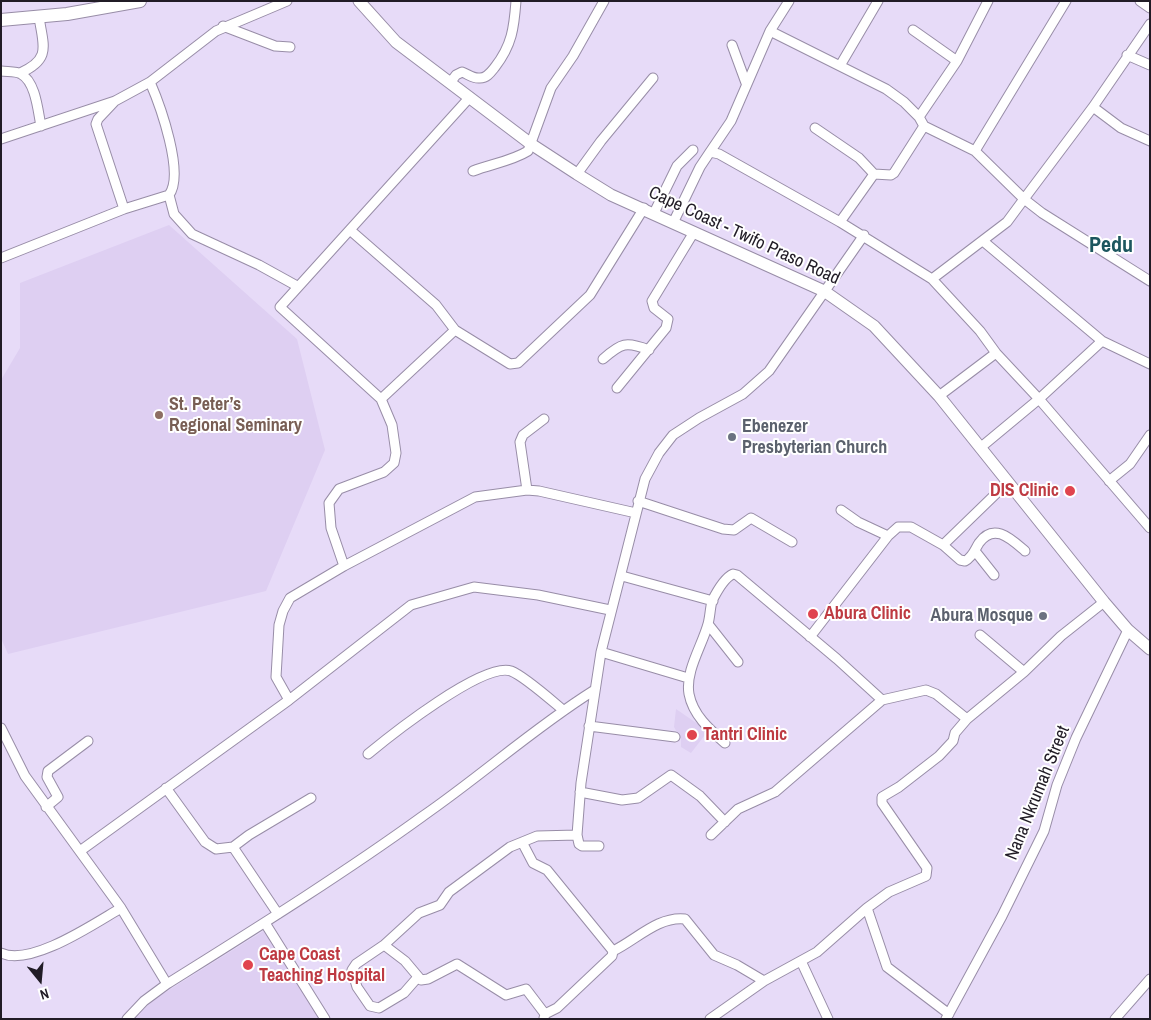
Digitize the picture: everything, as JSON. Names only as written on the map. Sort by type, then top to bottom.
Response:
[{"type":"highway","points":[[19,18],[29,13],[99,1]]},
{"type":"highway","points":[[1,20],[39,17],[140,1]]},
{"type":"main road","name":"Cape Coast - Twifo Praso Road","points":[[359,1],[396,42],[531,144],[577,174],[611,195],[824,291],[874,326],[939,396],[1104,602],[1128,630],[1150,648]]},
{"type":"street","points":[[1,139],[115,101],[150,82],[205,37],[224,26],[286,1]]},
{"type":"street","points":[[450,83],[456,75],[462,72],[481,78],[489,75],[507,51],[514,23],[516,1]]},
{"type":"street","points":[[473,171],[520,156],[528,151],[550,88],[572,56],[604,1]]},
{"type":"street","points":[[673,223],[700,167],[731,121],[770,31],[789,1]]},
{"type":"street","points":[[841,64],[878,1]]},
{"type":"street","points":[[919,117],[957,61],[988,1]]},
{"type":"street","points":[[975,152],[1066,1]]},
{"type":"street","points":[[1140,1],[1150,8]]},
{"type":"street","points":[[1,71],[20,73],[29,69],[42,56],[44,50],[39,17]]},
{"type":"street","points":[[932,278],[983,241],[1013,216],[1093,107],[1150,24]]},
{"type":"street","points":[[224,26],[275,46],[290,47]]},
{"type":"street","points":[[913,30],[957,61]]},
{"type":"street","points":[[770,31],[841,64],[886,89],[904,102],[919,117],[924,126],[975,152],[1024,199],[1042,213],[1150,281]]},
{"type":"street","points":[[732,45],[746,84]]},
{"type":"street","points":[[1127,55],[1150,65]]},
{"type":"street","points":[[20,73],[32,87],[41,126]]},
{"type":"street","points":[[577,174],[601,140],[653,78]]},
{"type":"street","points":[[150,82],[158,100],[172,150],[176,181],[169,195],[174,214],[192,234],[259,265],[298,286]]},
{"type":"street","points":[[344,566],[331,528],[329,503],[339,489],[384,472],[394,463],[394,432],[381,399],[280,307],[470,97]]},
{"type":"street","points":[[115,101],[98,119],[96,124],[124,209]]},
{"type":"street","points":[[1093,107],[1121,128],[1150,141]]},
{"type":"street","points":[[815,128],[859,158],[874,174],[891,175],[924,126]]},
{"type":"street","points":[[350,230],[436,305],[455,330],[510,364],[518,364],[590,295],[649,211],[677,166],[692,150]]},
{"type":"street","points":[[710,152],[719,154],[864,235],[932,278],[1149,527]]},
{"type":"street","points":[[840,222],[874,174]]},
{"type":"street","points":[[1,258],[124,209],[169,195]]},
{"type":"street","points":[[617,388],[666,328],[668,323],[666,317],[652,305],[654,295],[674,267],[694,232]]},
{"type":"street","points":[[599,846],[580,846],[577,835],[580,792],[601,652],[610,610],[622,576],[638,501],[645,479],[659,452],[674,435],[699,418],[743,394],[769,371],[864,235]]},
{"type":"street","points":[[983,241],[1102,341],[1150,365]]},
{"type":"street","points":[[381,399],[455,330]]},
{"type":"street","points":[[980,448],[1039,399],[1102,341]]},
{"type":"street","points":[[603,359],[617,346],[622,345],[630,344],[649,350]]},
{"type":"street","points":[[939,396],[996,353]]},
{"type":"street","points":[[527,490],[520,442],[523,435],[544,419]]},
{"type":"street","points":[[1109,481],[1130,464],[1150,435]]},
{"type":"street","points":[[943,545],[1007,483]]},
{"type":"street","points":[[289,700],[276,677],[279,625],[283,611],[290,598],[344,566],[475,497],[527,490],[636,513]]},
{"type":"street","points":[[638,501],[723,529],[734,530],[751,518],[792,542]]},
{"type":"street","points":[[841,510],[858,522],[888,536]]},
{"type":"street","points":[[810,637],[888,536],[898,527],[911,527],[943,545],[960,560],[966,561],[986,535],[996,532],[1008,536],[1025,551]]},
{"type":"street","points":[[975,551],[994,575]]},
{"type":"street","points":[[725,742],[708,728],[698,715],[689,693],[688,678],[708,624],[713,601],[729,576],[737,575],[882,700]]},
{"type":"street","points":[[622,576],[713,601]]},
{"type":"street","points":[[80,851],[289,700],[411,605],[474,587],[538,595],[610,610]]},
{"type":"street","points":[[710,1019],[764,981],[817,952],[866,908],[889,892],[926,876],[927,868],[882,803],[882,797],[899,787],[939,756],[953,741],[955,732],[967,719],[1024,672],[1061,636],[1104,602]]},
{"type":"street","points":[[708,624],[738,662]]},
{"type":"street","name":"Nana Nkrumah Street","points":[[948,1016],[1002,916],[1044,831],[1057,785],[1076,738],[1128,630]]},
{"type":"street","points":[[980,635],[1024,672]]},
{"type":"street","points":[[601,652],[688,678]]},
{"type":"street","points":[[368,754],[416,716],[479,677],[499,671],[514,673],[563,710]]},
{"type":"street","points":[[711,835],[738,809],[775,792],[882,700],[926,690],[936,694],[967,719]]},
{"type":"street","points":[[128,1019],[138,1007],[167,984],[265,923],[424,816],[563,710],[594,691]]},
{"type":"street","points":[[589,726],[675,737]]},
{"type":"street","points":[[1,728],[25,776],[121,908],[167,984]]},
{"type":"street","points":[[46,807],[58,797],[47,777],[48,771],[88,742]]},
{"type":"street","points":[[580,792],[622,800],[638,798],[671,775],[700,796],[725,822]]},
{"type":"street","points":[[166,788],[205,842],[216,849],[234,847],[249,835],[311,798]]},
{"type":"street","points":[[418,977],[404,992],[376,1009],[370,1006],[357,987],[352,970],[356,964],[384,945],[419,913],[440,905],[449,892],[500,853],[537,836],[577,835]]},
{"type":"street","points":[[522,842],[533,863],[547,870],[613,951]]},
{"type":"street","points":[[234,847],[278,914]]},
{"type":"street","points":[[1,954],[25,954],[50,948],[121,908]]},
{"type":"street","points":[[866,908],[887,967],[948,1016]]},
{"type":"street","points":[[384,945],[405,961],[421,980],[428,979],[457,964],[506,995],[526,989],[545,1016],[557,1008],[612,956],[613,951],[632,942],[658,924],[685,919],[714,955],[737,965],[764,981]]},
{"type":"street","points":[[265,923],[325,1019]]},
{"type":"street","points":[[801,961],[828,1019]]},
{"type":"street","points":[[1115,1019],[1150,979]]},
{"type":"shaded area","name":"St. Peter’s Regional Seminary","points":[[169,225],[297,339],[325,450],[266,591],[8,654],[1,638],[1,380],[20,348],[20,283]]},
{"type":"shaded area","name":"Tantri Clinic","points":[[676,709],[708,731],[691,753],[681,747],[681,739],[674,727]]},
{"type":"shaded area","name":"Cape Coast Teaching Hospital","points":[[265,930],[321,1019],[135,1019],[153,1000]]},
{"type":"place","name":"St. Peter’s Regional Seminary","points":[[159,415]]},
{"type":"place","name":"Ebenezer Presbyterian Church","points":[[732,437]]},
{"type":"place","name":"DIS Clinic","points":[[1070,491]]},
{"type":"place","name":"Abura Clinic","points":[[813,614]]},
{"type":"place","name":"Abura Mosque","points":[[1043,616]]},
{"type":"place","name":"Tantri Clinic","points":[[692,735]]},
{"type":"place","name":"Cape Coast Teaching Hospital","points":[[248,965]]},
{"type":"district","name":"Pedu","points":[[1111,246]]}]
